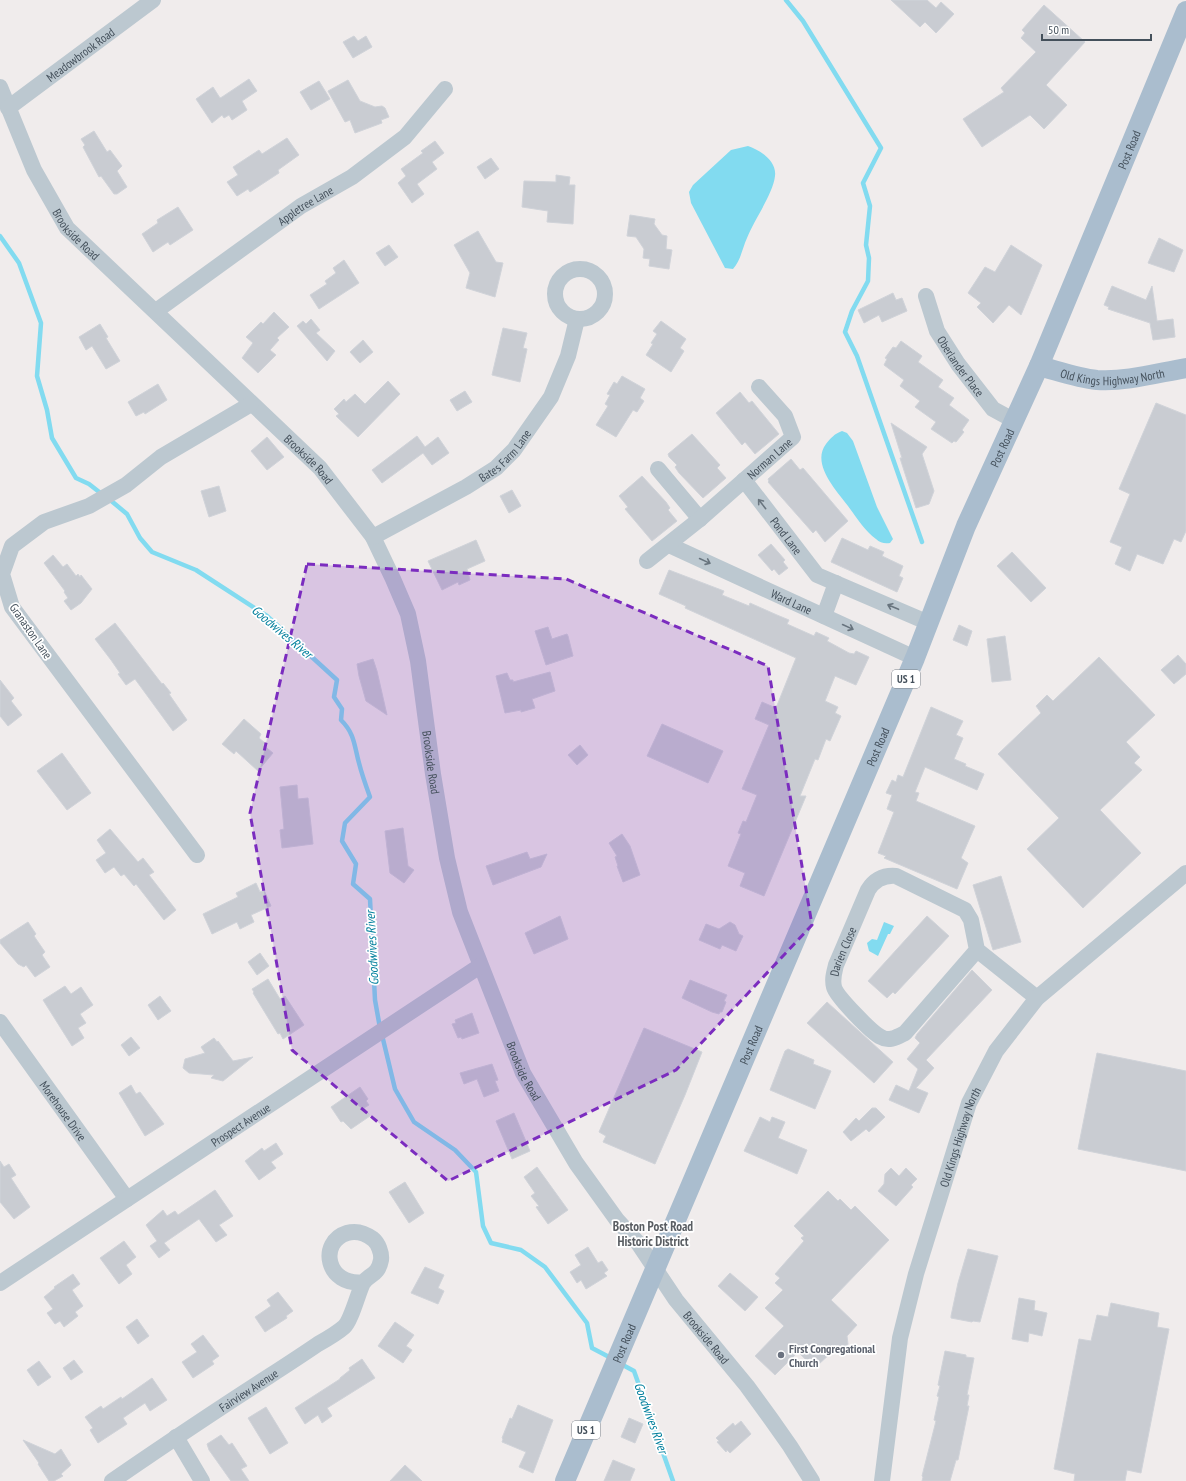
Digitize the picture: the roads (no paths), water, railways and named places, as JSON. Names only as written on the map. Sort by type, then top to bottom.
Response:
[{"type":"main road","name":"Post Road","points":[[565,1481],[607,1379],[915,658],[966,526],[1039,366],[1186,11]]},
{"type":"main road","name":"Old Kings Highway North","points":[[1039,366],[1078,377],[1098,380],[1127,378],[1186,368]]},
{"type":"street","name":"Meadowbrook Road","points":[[8,108],[153,0]]},
{"type":"street","name":"Brookside Road","points":[[0,87],[34,170],[67,228],[320,468],[372,537],[393,579],[408,614],[418,661],[433,774],[448,862],[460,912],[523,1073],[576,1163],[617,1220],[638,1243],[654,1270],[676,1300],[747,1386],[790,1446],[812,1481]]},
{"type":"street","name":"Appletree Lane","points":[[156,311],[301,206],[352,177],[405,137],[445,89]]},
{"type":"street","name":"Oberlander Place","points":[[926,296],[937,331],[958,364],[993,408],[1015,421]]},
{"type":"street","name":"Bates Farm Lane","points":[[372,537],[496,468],[514,450],[551,397],[568,356],[577,320]]},
{"type":"street","name":"Norman Lane","points":[[647,561],[700,519],[793,436],[786,416],[759,387]]},
{"type":"street","name":"Granaston Lane","points":[[197,855],[12,607],[2,574],[12,546],[44,522],[89,506],[126,485],[161,457],[251,404]]},
{"type":"street","points":[[658,469],[700,519]]},
{"type":"street","name":"Pond Lane","points":[[744,480],[818,575],[929,623]]},
{"type":"street","name":"Ward Lane","points":[[669,545],[915,658]]},
{"type":"street","points":[[824,616],[836,583]]},
{"type":"street","name":"Old Kings Highway North","points":[[882,1481],[900,1338],[916,1274],[970,1103],[996,1051],[1037,998],[1186,874]]},
{"type":"street","name":"Darien Close","points":[[887,876],[896,876],[965,910],[973,925],[977,950],[905,1033],[892,1039],[881,1038],[842,1000],[834,988],[833,976],[836,965],[868,890],[872,883],[887,876]]},
{"type":"street","points":[[977,950],[1037,998]]},
{"type":"street","name":"Prospect Avenue","points":[[0,1283],[480,966]]},
{"type":"street","name":"Morehouse Drive","points":[[0,1022],[127,1199]]},
{"type":"street","name":"Fairview Avenue","points":[[112,1481],[345,1326],[364,1282]]},
{"type":"street","points":[[176,1437],[202,1481]]},
{"type":"water","points":[[748,146],[758,150],[770,161],[775,171],[774,183],[750,231],[738,262],[733,269],[725,268],[691,203],[689,192],[693,185],[731,150]]},
{"type":"water","points":[[842,431],[847,433],[853,441],[877,507],[893,539],[890,543],[879,541],[864,528],[832,485],[823,468],[821,460],[822,452],[826,444],[831,438]]},
{"type":"water","points":[[884,922],[894,926],[890,934],[888,934],[878,956],[869,951],[867,943],[872,939],[877,940]]},
{"type":"waterway","points":[[786,0],[803,21],[881,148],[863,183],[870,206],[866,245],[869,258],[868,281],[852,311],[845,332],[857,356],[922,542]]},
{"type":"waterway","name":"Goodwives River","points":[[0,236],[19,263],[41,323],[37,376],[47,410],[52,438],[76,478],[89,484],[103,495]]},
{"type":"waterway","name":"Goodwives River","points":[[109,499],[127,514],[140,538],[152,552],[196,570],[267,616],[337,680],[334,697],[342,709],[341,720],[352,735],[361,772],[370,797],[345,823],[342,841],[356,864],[353,884],[370,899],[375,1000],[380,1028]]},
{"type":"waterway","name":"Goodwives River","points":[[382,1035],[395,1089],[414,1122],[455,1150],[476,1172],[483,1226],[491,1243],[521,1250],[545,1267],[587,1323],[592,1348],[611,1358]]},
{"type":"waterway","name":"Goodwives River","points":[[619,1363],[634,1371],[673,1481]]},
{"type":"place","name":"First Congregational Church","points":[[781,1355]]},
{"type":"district","name":"Boston Post Road Historic District","points":[[653,1234]]}]
